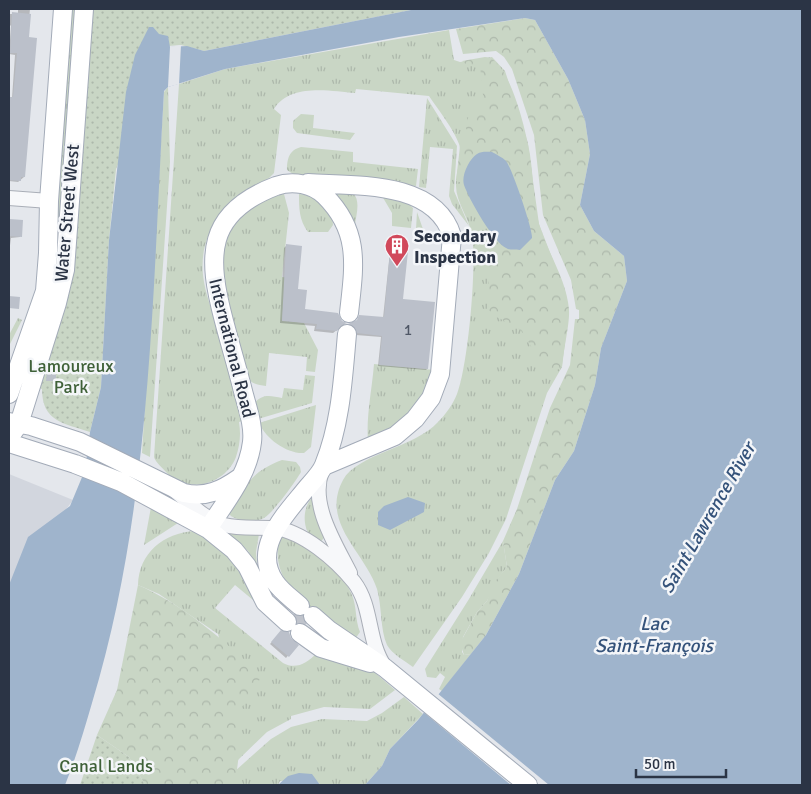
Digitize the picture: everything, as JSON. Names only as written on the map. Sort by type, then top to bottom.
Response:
[{"type":"main road","name":"Water Street West","points":[[9,394],[37,318],[46,280],[48,201],[63,9]]},
{"type":"main road","name":"Water Street West","points":[[12,428],[57,303],[65,270],[84,9]]},
{"type":"main road","points":[[299,183],[310,186],[325,196],[351,237],[354,259],[349,313]]},
{"type":"main road","name":"International Road","points":[[211,524],[242,477],[251,450],[251,426],[214,287],[213,260],[220,234],[236,209],[255,196],[280,185],[299,183],[383,189],[416,195],[439,214],[446,222],[452,236],[440,374],[431,398],[415,419],[395,436],[324,466]]},
{"type":"main road","points":[[9,356],[37,318]]},
{"type":"main road","points":[[348,334],[341,406],[324,466],[275,528],[269,542],[268,568],[276,584],[321,648],[386,669],[528,785]]},
{"type":"main road","points":[[12,428],[80,442],[151,476],[170,488],[189,494],[206,494],[225,488],[242,477]]},
{"type":"main road","points":[[9,443],[75,464],[211,524],[247,566],[265,602],[300,619]]},
{"type":"street","points":[[9,198],[48,201]]},
{"type":"street","points":[[324,466],[319,484],[323,512],[354,583],[364,601],[374,649],[386,669]]},
{"type":"street","points":[[170,488],[211,524],[275,528],[288,532],[314,546],[354,583]]},
{"type":"shaded area","points":[[9,474],[73,500],[9,585]]},
{"type":"green space","points":[[70,9],[76,9],[59,258],[53,286],[56,258],[59,154]]},
{"type":"green space","name":"Lamoureux Park","points":[[91,9],[416,9],[204,51],[181,45],[168,46],[116,169],[109,240],[101,387],[90,432],[63,423],[50,415],[43,400],[42,389],[36,387],[61,316]]},
{"type":"green space","points":[[525,18],[535,20],[568,79],[585,120],[590,154],[580,205],[594,231],[624,256],[627,281],[601,348],[595,385],[574,451],[555,480],[519,574],[486,635],[471,654],[464,655],[460,643],[477,612],[487,601],[492,585],[507,567],[503,541],[517,509],[550,408],[570,365],[575,319],[579,319],[579,310],[576,309],[571,280],[543,215],[534,135],[512,69],[504,57],[496,51],[463,54],[456,29]]},
{"type":"green space","points":[[449,30],[454,60],[460,62],[492,57],[505,71],[528,145],[539,224],[565,291],[569,311],[562,367],[547,393],[506,519],[489,553],[462,597],[413,667],[395,654],[387,645],[383,632],[377,589],[371,575],[340,524],[337,496],[343,480],[350,471],[373,457],[428,431],[438,422],[449,409],[457,394],[461,380],[468,340],[472,292],[472,236],[457,192],[459,144],[450,126],[429,96],[356,89],[355,93],[311,90],[290,95],[274,109],[281,115],[274,173],[228,206],[218,218],[210,232],[205,247],[203,264],[205,289],[220,336],[242,421],[239,422],[240,439],[236,457],[231,467],[215,480],[205,484],[194,485],[175,479],[159,465],[154,457],[179,84],[225,69]]},
{"type":"green space","points":[[485,57],[493,60],[501,68],[514,93],[530,154],[539,224],[565,288],[569,316],[562,367],[555,370],[543,365],[520,330],[495,316],[488,309],[489,268],[493,244],[499,243],[507,249],[529,220],[523,209],[517,185],[484,152],[479,153],[472,159],[467,168],[463,183],[456,181],[460,146],[467,136],[468,118],[483,95],[480,65],[468,66],[462,61]]},
{"type":"green space","points":[[168,87],[170,162],[150,457],[142,453],[164,92]]},
{"type":"green space","points":[[427,98],[457,146],[454,191],[469,226],[452,204],[449,196],[453,149],[430,147],[426,188],[419,187]]},
{"type":"green space","points":[[301,114],[314,115],[313,128],[355,133],[350,140],[297,133],[293,128],[293,121]]},
{"type":"green space","points":[[301,147],[353,152],[353,162],[418,169],[416,186],[296,176],[287,170],[287,162],[291,153]]},
{"type":"green space","points":[[328,189],[353,193],[357,200],[355,225]]},
{"type":"green space","points":[[284,194],[289,213],[282,277],[290,278],[285,288],[282,320],[304,323],[318,350],[315,372],[306,371],[307,357],[269,353],[266,386],[253,383],[247,377],[222,280],[221,258],[224,244],[238,221],[258,204]]},
{"type":"green space","points":[[299,194],[316,200],[330,213],[333,225],[328,232],[308,232],[301,218]]},
{"type":"green space","points":[[382,196],[403,201],[413,208],[411,228],[392,226],[392,213]]},
{"type":"green space","points":[[417,212],[424,232],[416,229]]},
{"type":"green space","points":[[18,318],[22,320],[9,346],[9,335]]},
{"type":"green space","points":[[374,364],[434,370],[429,387],[404,423],[368,441],[368,413]]},
{"type":"green space","points":[[305,375],[315,376],[312,403],[258,419],[254,404],[260,398],[267,396],[282,398],[284,388],[303,390]]},
{"type":"green space","points":[[316,405],[311,447],[304,453],[291,451],[272,440],[259,423]]},
{"type":"green space","points":[[282,460],[296,462],[301,472],[273,510],[260,520],[245,520],[231,516],[228,513],[250,481],[263,470]]},
{"type":"green space","points":[[313,497],[326,535],[320,543],[307,531],[305,521],[307,505]]},
{"type":"green space","points":[[151,507],[179,519],[178,523],[144,545]]},
{"type":"green space","points":[[195,531],[217,546],[235,565],[264,609],[235,585],[215,608],[283,663],[297,666],[316,654],[373,671],[395,690],[370,709],[324,707],[291,716],[291,719],[267,732],[238,760],[238,713],[218,634],[159,594],[138,585],[143,563],[155,547],[173,536]]},
{"type":"green space","points":[[234,532],[259,534],[256,552],[257,568],[248,551],[229,534]]},
{"type":"green space","points":[[281,534],[312,551],[340,575],[354,600],[360,632],[355,639],[311,609],[287,583],[280,569],[278,552]]},
{"type":"green space","points":[[503,541],[507,567],[497,580],[487,601],[477,612],[463,637],[462,652],[464,655],[471,654],[442,691],[439,689],[445,677],[440,673],[436,678],[427,677],[425,669]]},
{"type":"green space","points":[[138,585],[172,603],[204,625],[262,676],[238,713],[239,754],[235,785],[145,785],[129,757],[97,735],[117,690]]},
{"type":"green space","points":[[404,697],[423,714],[390,749],[382,766],[365,785],[320,785],[319,783],[280,781],[278,785],[235,785],[235,771],[271,739],[291,727],[322,719],[367,721]]},
{"type":"green space","name":"Canal Lands","points":[[97,735],[129,757],[145,785],[80,785]]},
{"type":"water","name":"Lac Saint-François","points":[[416,9],[802,9],[802,785],[365,785],[382,766],[390,749],[418,720],[486,635],[519,574],[555,480],[574,451],[595,385],[601,348],[627,281],[624,256],[594,231],[580,205],[590,154],[585,120],[568,79],[535,20],[525,18],[399,37],[225,69],[168,87],[164,91],[152,323],[146,400],[127,553],[112,628],[92,703],[65,785],[9,785],[9,585],[28,537],[70,506],[85,470],[90,432],[101,387],[109,240],[126,92],[135,55],[149,27],[153,27],[159,34],[168,36],[170,47],[187,46],[204,51]]},
{"type":"water","points":[[492,152],[506,161],[509,166],[529,224],[532,238],[520,250],[508,249],[496,239],[476,210],[464,185],[466,168],[474,156],[479,153]]},
{"type":"water","points":[[408,497],[425,503],[424,512],[390,530],[378,525],[378,512],[384,506]]},
{"type":"water","points":[[299,773],[312,774],[320,785],[278,785],[288,776]]},
{"type":"pier","points":[[181,45],[179,84],[168,87],[170,47]]},
{"type":"pier","points":[[437,693],[549,785],[511,785],[422,711]]},
{"type":"building","points":[[12,12],[31,14],[29,37],[37,38],[25,177],[21,177],[21,181],[9,180],[9,97],[13,97],[17,53],[10,53]]},
{"type":"building","points":[[9,219],[23,220],[22,237],[9,236]]},
{"type":"building","points":[[391,241],[409,242],[403,299],[435,302],[428,369],[379,365],[382,336],[357,333],[353,326],[348,324],[357,320],[359,315],[384,317]]},
{"type":"building","points":[[286,244],[302,246],[298,289],[307,290],[305,309],[338,313],[342,321],[347,323],[342,325],[337,331],[316,329],[317,324],[282,321]]},
{"type":"building","points":[[9,296],[20,297],[19,309],[9,308]]},
{"type":"building","points":[[47,371],[56,371],[56,381],[46,381]]},
{"type":"building","points":[[281,630],[289,632],[291,638],[299,645],[289,657],[271,642]]},
{"type":"tunnel","points":[[295,613],[306,624]]},
{"type":"place","name":"Secondary Inspection","points":[[397,267]]},
{"type":"water label","name":"Saint Lawrence River","points":[[708,518]]}]
